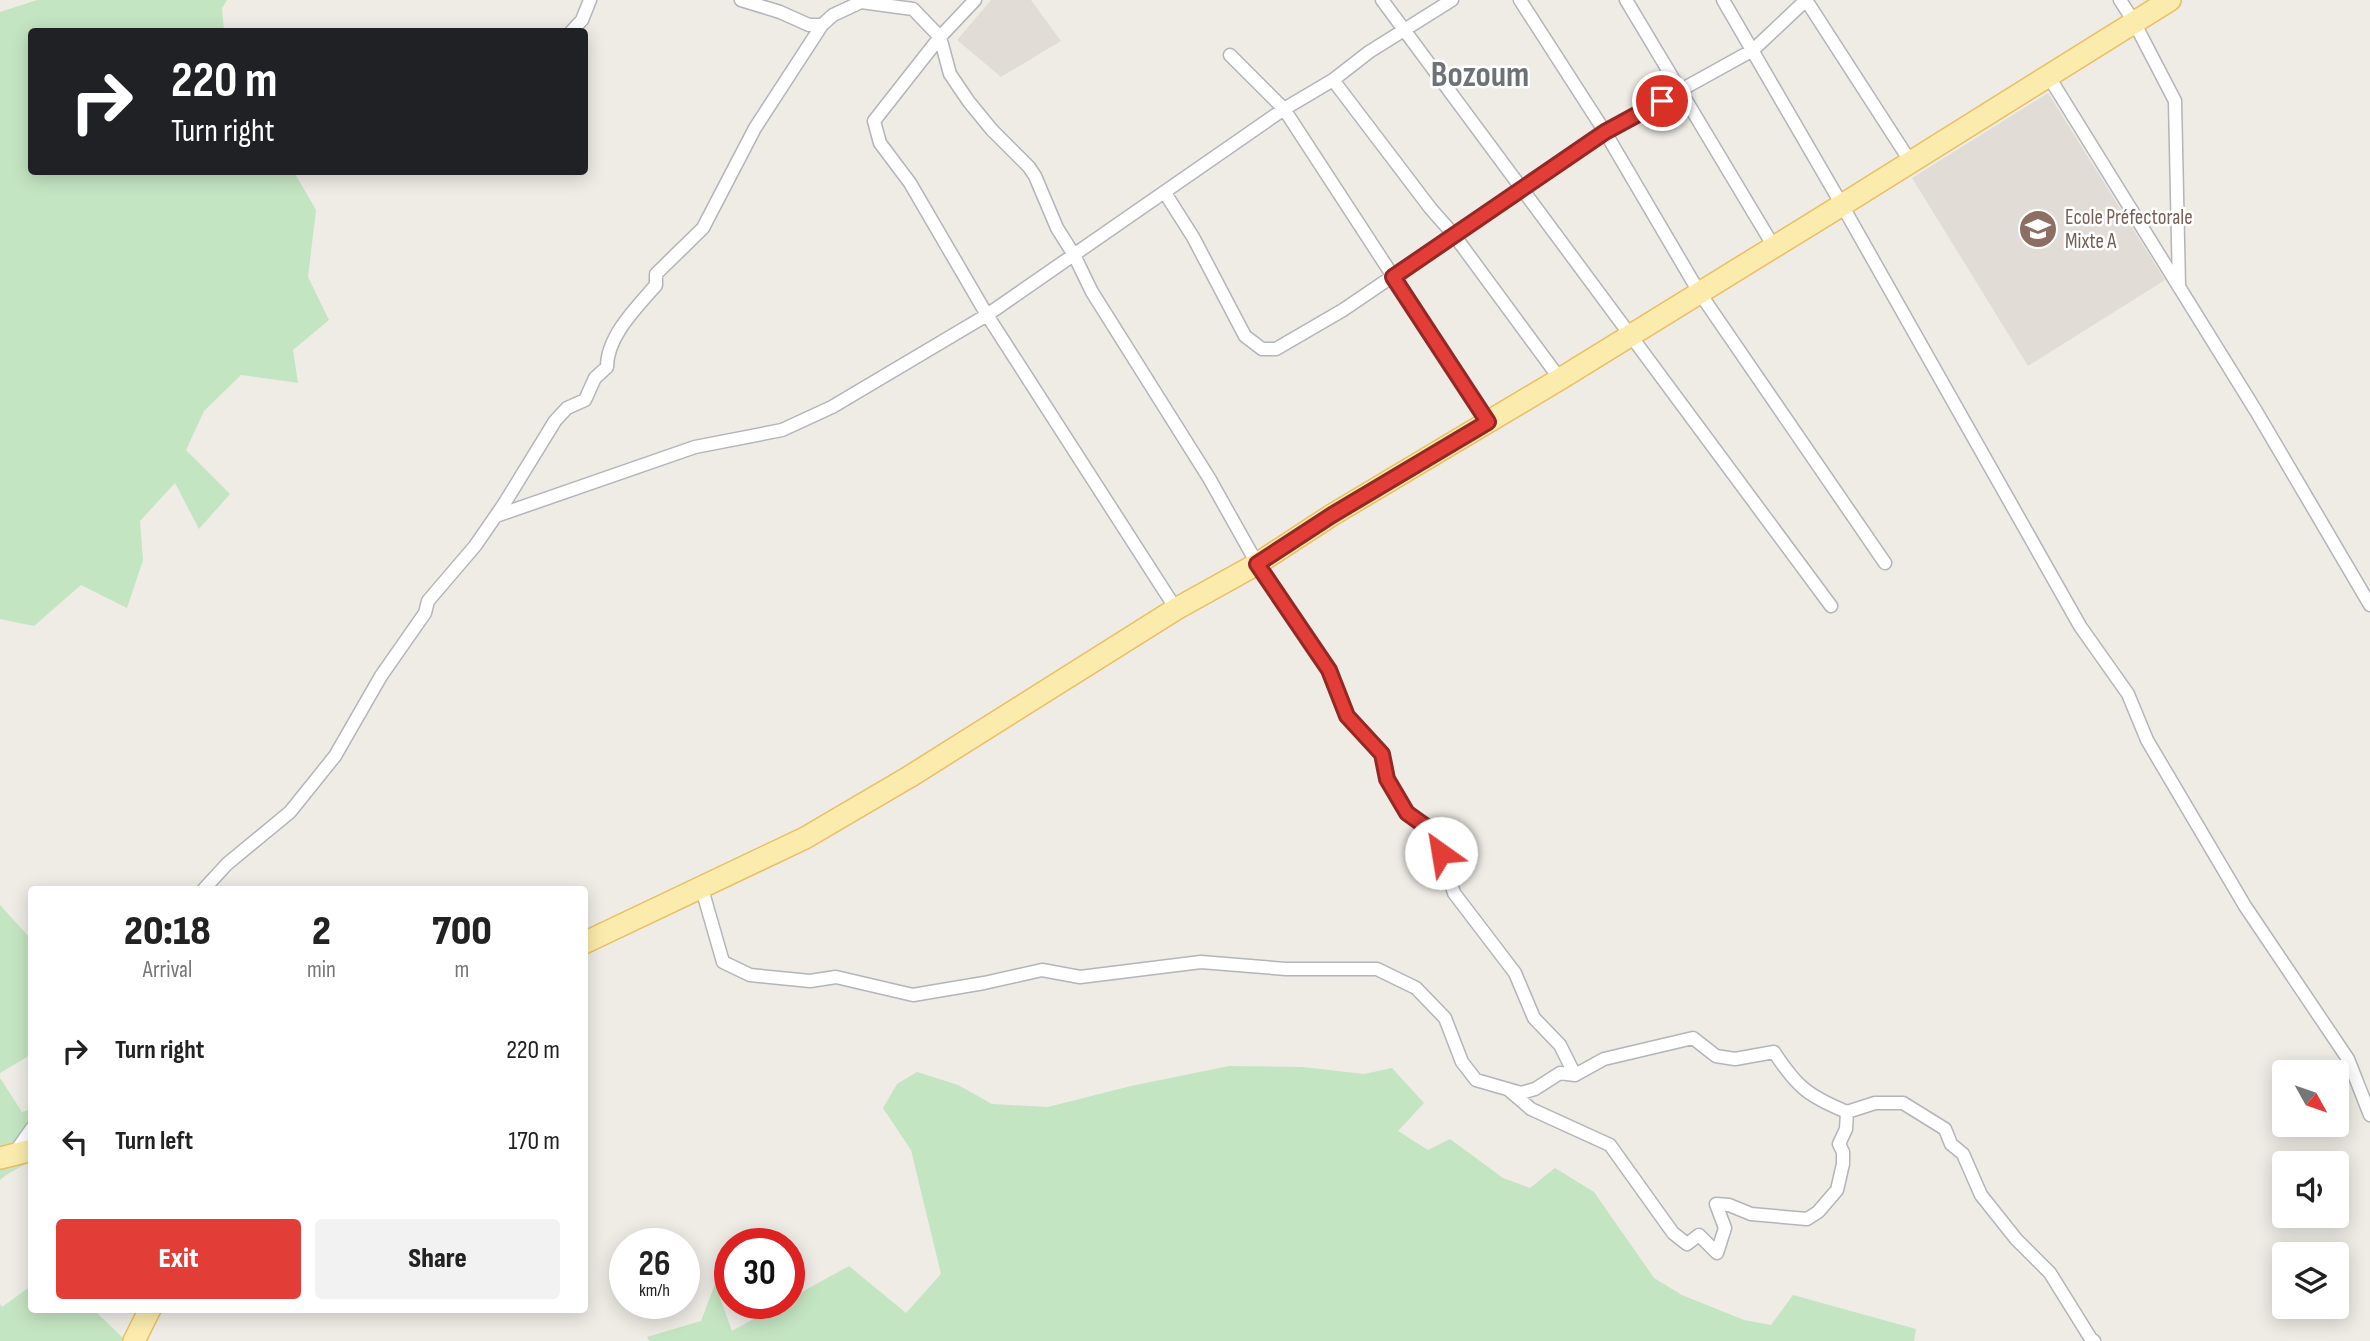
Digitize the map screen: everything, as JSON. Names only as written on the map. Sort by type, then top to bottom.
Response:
[{"type":"main road","points":[[588,941],[805,838],[886,790],[1176,609],[1257,564],[1332,515],[1560,379],[2170,0]]},
{"type":"main road","points":[[134,1341],[148,1313]]},
{"type":"street","points":[[575,28],[582,20],[590,0]]},
{"type":"street","points":[[741,0],[810,25],[822,25]]},
{"type":"street","points":[[975,0],[940,37],[874,121],[880,143],[910,183],[987,315],[1176,609]]},
{"type":"street","points":[[1382,0],[1403,32],[1831,606]]},
{"type":"street","points":[[495,516],[695,447],[770,434],[796,425],[905,366],[987,315],[1284,109],[1333,80],[1369,52],[1452,0]]},
{"type":"street","points":[[1520,0],[1605,132],[1699,292],[1885,563]]},
{"type":"street","points":[[1626,0],[1774,247]]},
{"type":"street","points":[[1723,0],[2080,626],[2128,694],[2147,740],[2245,905],[2348,1059],[2370,1115]]},
{"type":"street","points":[[1165,193],[1194,237],[1245,336],[1262,349],[1286,346],[1393,277],[1605,132],[1753,50],[1806,0],[1910,161]]},
{"type":"street","points":[[2120,0],[2175,101],[2179,287]]},
{"type":"street","points":[[207,886],[227,864],[290,812],[335,756],[381,676],[425,613],[428,601],[475,546],[555,421],[567,408],[585,400],[595,378],[607,367],[607,359],[615,339],[629,313],[656,285],[656,274],[703,228],[755,128],[822,25],[833,15],[861,2],[913,9],[940,37],[950,74],[969,102],[1029,167],[1057,228],[1092,292],[1209,478],[1257,564],[1329,670],[1347,716],[1382,754],[1387,779],[1407,813],[1435,833],[1454,893],[1516,973],[1534,1018],[1560,1045],[1574,1075]]},
{"type":"street","points":[[1230,55],[1284,109],[1488,422]]},
{"type":"street","points":[[2049,77],[2256,411],[2370,605]]},
{"type":"street","points":[[1333,80],[1431,209],[1454,235],[1560,379]]},
{"type":"street","points":[[702,888],[723,962],[750,975],[810,981],[836,977],[913,995],[1042,970],[1080,977],[1201,962],[1286,969],[1377,969],[1416,988],[1444,1018],[1462,1062],[1476,1080],[1521,1093],[1535,1089],[1560,1073],[1574,1075],[1604,1059],[1693,1038],[1716,1056],[1735,1059],[1773,1052],[1794,1082],[1818,1100],[1847,1112],[1875,1103],[1903,1103],[1945,1129],[1951,1144],[1963,1154],[1982,1195],[2016,1239],[2050,1273],[2094,1341]]},
{"type":"street","points":[[1508,1088],[1531,1109],[1610,1145],[1673,1233],[1687,1244],[1699,1235],[1717,1253],[1725,1228],[1716,1204],[1729,1205],[1751,1214],[1807,1219],[1818,1212],[1837,1190],[1843,1164],[1843,1153],[1839,1144],[1846,1129],[1847,1112]]},
{"type":"street","points":[[15,1154],[28,1134]]},
{"type":"shaded area","points":[[991,0],[1031,0],[1061,41],[1001,77],[957,40]]},
{"type":"shaded area","name":"Ecole Préfectorale Mixte A","points":[[2048,93],[2165,280],[2028,366],[1912,178]]},
{"type":"green space","points":[[37,0],[227,0],[222,8],[224,28],[28,28],[28,175],[296,175],[316,210],[308,277],[329,320],[293,350],[298,383],[241,375],[204,411],[186,450],[230,494],[199,529],[175,483],[140,521],[143,560],[127,608],[81,585],[34,626],[0,619],[0,12]]},
{"type":"green space","points":[[0,905],[28,936],[28,1056],[0,1073]]},
{"type":"green space","points":[[1229,1066],[1303,1067],[1364,1074],[1392,1068],[1424,1103],[1398,1131],[1428,1150],[1450,1139],[1503,1178],[1530,1188],[1555,1168],[1594,1192],[1654,1278],[1682,1295],[1744,1320],[1771,1325],[1793,1295],[1916,1329],[1914,1341],[649,1341],[647,1337],[701,1321],[714,1287],[714,1319],[728,1319],[732,1331],[754,1319],[805,1319],[805,1290],[849,1266],[906,1313],[941,1274],[911,1150],[883,1108],[897,1084],[917,1072],[958,1085],[992,1104],[1048,1107],[1131,1086]]},
{"type":"green space","points":[[0,1078],[22,1112],[28,1110],[28,1163],[0,1180]]},
{"type":"green space","points":[[28,1288],[28,1313],[97,1313],[126,1341],[0,1341],[0,1304],[2,1307]]},
{"type":"place","name":"Ecole Préfectorale Mixte A","points":[[2038,229]]},
{"type":"district","name":"Bozoum","points":[[1480,75]]},
{"type":"route","points":[[1441,853],[1435,833],[1407,813],[1387,779],[1382,754],[1347,716],[1329,670],[1257,564],[1332,515],[1488,422],[1393,277],[1605,132],[1662,101]]}]
